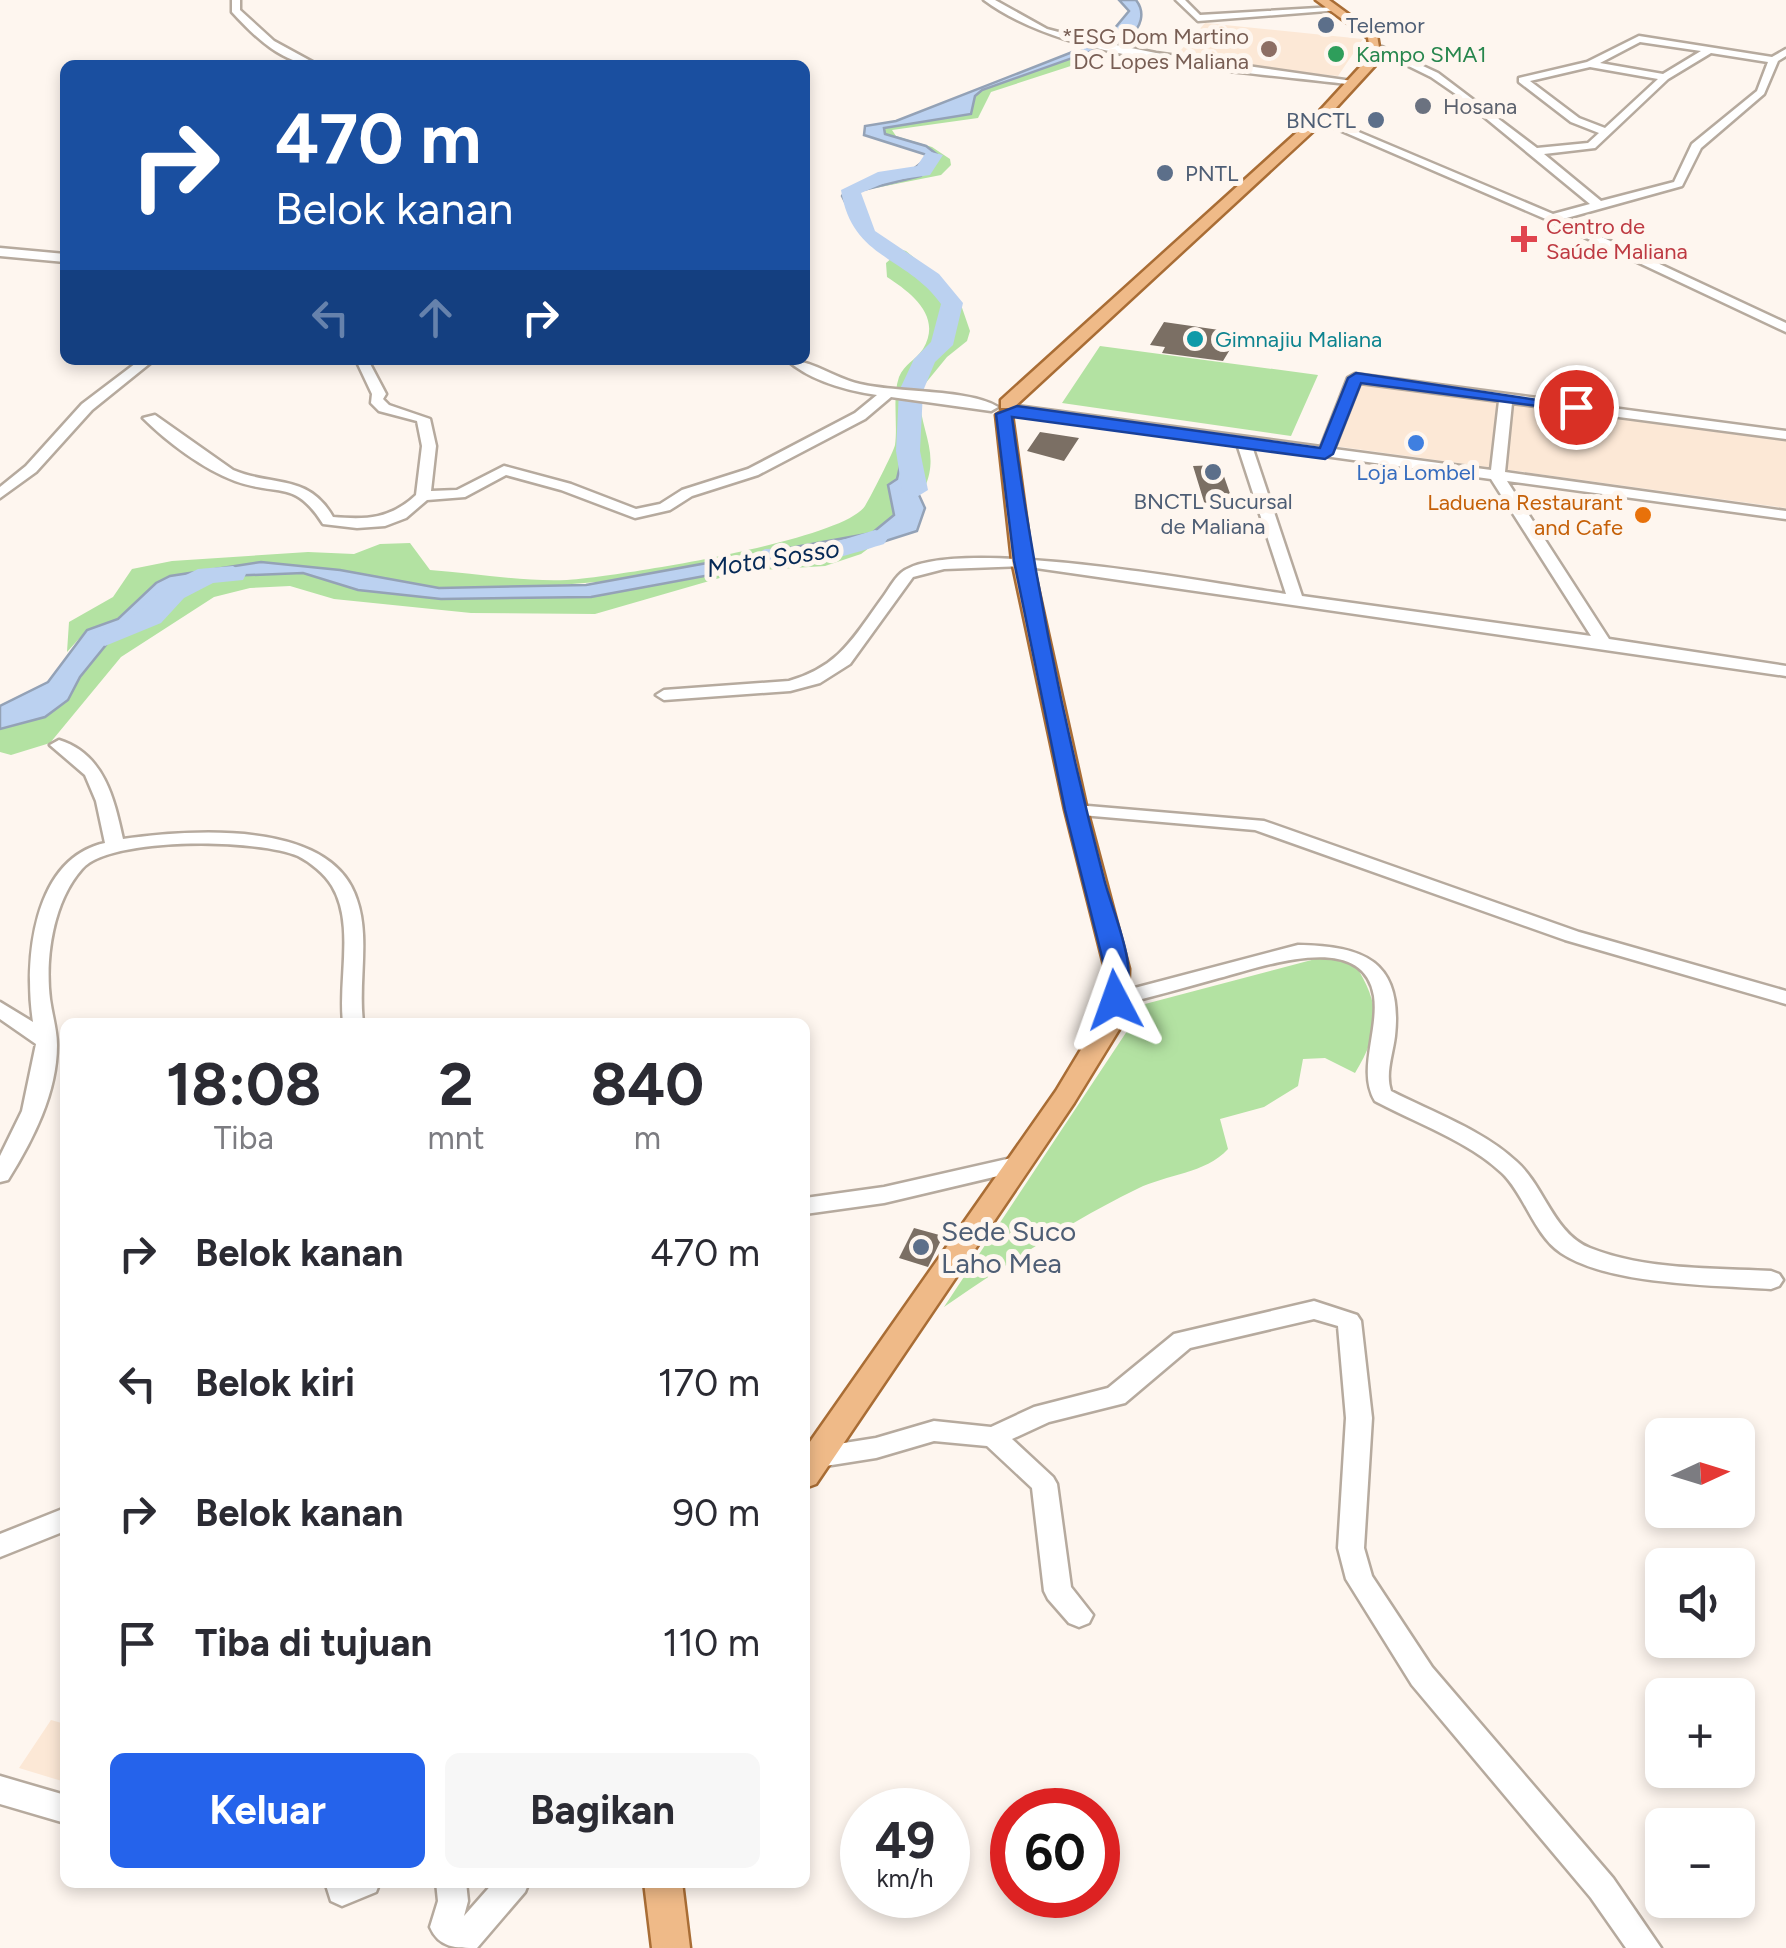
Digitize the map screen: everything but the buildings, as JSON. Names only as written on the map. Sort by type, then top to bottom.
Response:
[{"type":"main road","points":[[812,1466],[1020,1164],[1107,1028],[1115,1000],[1117,969],[1076,810],[1022,561],[1005,409],[1320,119],[1354,82],[1379,49],[1373,37],[1322,0]]},
{"type":"main road","points":[[664,1888],[671,1948]]},
{"type":"street","points":[[236,0],[235,10],[255,31],[296,60]]},
{"type":"street","points":[[988,0],[1044,31],[1111,48],[1354,82]]},
{"type":"street","points":[[1183,4],[1314,0]]},
{"type":"street","points":[[1183,4],[1198,18],[1334,10]]},
{"type":"street","points":[[1607,132],[1575,120],[1522,80],[1590,64],[1639,38],[1774,60]]},
{"type":"street","points":[[1379,49],[1404,58],[1467,100],[1598,205]]},
{"type":"street","points":[[1533,152],[1590,146],[1666,77],[1708,50]]},
{"type":"street","points":[[1552,218],[1678,184],[1701,140],[1762,92],[1774,60],[1786,52]]},
{"type":"street","points":[[1590,64],[1666,77]]},
{"type":"street","points":[[1320,119],[1552,218],[1786,328]]},
{"type":"street","points":[[0,252],[60,258]]},
{"type":"street","points":[[0,494],[31,469],[86,406],[141,365]]},
{"type":"street","points":[[366,365],[380,394],[376,400],[384,408],[423,419],[429,446],[424,496]]},
{"type":"street","points":[[802,365],[821,376],[887,394],[1786,516]]},
{"type":"street","points":[[1325,454],[1356,378],[1786,435]]},
{"type":"street","points":[[150,418],[231,476],[295,486],[318,504],[328,522],[382,524],[399,519],[424,496],[460,494],[504,470],[566,486],[635,514],[646,514],[696,489],[753,472],[860,416],[887,394]]},
{"type":"street","points":[[1506,397],[1497,477],[1603,643]]},
{"type":"street","points":[[1244,443],[1296,601]]},
{"type":"street","points":[[664,694],[790,686],[814,679],[844,661],[908,574],[942,564],[1022,561],[1786,672]]},
{"type":"street","points":[[59,746],[70,750],[105,788],[115,844]]},
{"type":"street","points":[[1076,810],[1258,824],[1572,936],[1786,998]]},
{"type":"street","points":[[0,1174],[30,1123],[44,1078],[47,1042],[34,985],[37,947],[46,918],[71,868],[87,854],[115,844],[276,844],[316,860],[342,886],[348,904],[353,1018]]},
{"type":"street","points":[[1115,1000],[1298,951],[1324,950],[1354,956],[1377,971],[1386,988],[1376,1078],[1383,1096],[1487,1150],[1512,1169],[1564,1244],[1619,1265],[1771,1280]]},
{"type":"street","points":[[0,1009],[47,1042]]},
{"type":"street","points":[[810,1205],[884,1195],[1020,1164]]},
{"type":"street","points":[[812,1466],[934,1431],[993,1437],[1043,1414],[1116,1396],[1184,1341],[1314,1310],[1350,1322],[1359,1418],[1351,1548],[1359,1579],[1422,1676],[1602,1888],[1645,1948]]},
{"type":"street","points":[[993,1437],[1044,1484],[1058,1591],[1079,1616]]},
{"type":"street","points":[[0,1546],[60,1521]]},
{"type":"street","points":[[0,1790],[60,1808]]},
{"type":"street","points":[[452,1888],[454,1901],[444,1927],[464,1938],[509,1888]]},
{"type":"shaded area","name":"*ESG Dom Martino DC Lopes Maliana","points":[[1205,23],[1363,39],[1338,76],[1173,59]]},
{"type":"shaded area","points":[[1359,383],[1786,438],[1786,508],[1334,446]]},
{"type":"shaded area","points":[[51,1720],[60,1723],[60,1780],[19,1768]]},
{"type":"green space","points":[[1121,41],[1080,63],[991,92],[978,118],[892,130],[896,136],[932,147],[950,159],[951,165],[941,175],[855,192],[901,182],[939,156],[926,146],[885,134],[883,128],[971,114],[975,96],[982,90]]},
{"type":"green space","points":[[892,247],[906,251],[959,299],[970,331],[967,341],[947,357],[920,390],[931,461],[925,487],[914,484],[913,446],[906,441],[894,515],[872,533],[634,579],[522,588],[439,588],[340,570],[261,562],[170,577],[156,584],[118,619],[87,630],[67,652],[69,622],[113,597],[132,569],[172,561],[308,552],[354,554],[380,544],[410,543],[430,570],[567,580],[725,555],[815,532],[848,519],[865,506],[891,456],[899,377],[928,337],[929,326],[921,306],[887,277],[886,263],[893,257],[908,266]]},
{"type":"green space","points":[[1100,346],[1318,375],[1291,436],[1062,403]]},
{"type":"green space","points":[[873,545],[861,554],[825,566],[744,571],[595,614],[471,613],[334,599],[290,586],[250,588],[214,597],[121,657],[50,743],[11,755],[0,752],[0,729],[45,717],[68,700],[80,677],[110,640],[141,626],[156,603],[175,588],[226,576],[303,573],[358,590],[591,597]]},
{"type":"green space","points":[[1323,957],[1354,963],[1373,1005],[1370,1044],[1355,1073],[1325,1058],[1303,1059],[1298,1086],[1264,1107],[1220,1119],[1228,1149],[1219,1157],[1112,1202],[1039,1244],[944,1307],[1145,1004]]},
{"type":"water","points":[[1119,0],[1136,0],[1141,10],[1139,25],[1129,38],[982,90],[975,96],[971,114],[884,128],[885,134],[926,146],[939,156],[921,176],[855,192],[860,217],[910,268],[870,238],[848,208],[842,196],[845,191],[912,170],[930,156],[864,135],[865,126],[896,121],[1109,35],[1129,11]]},
{"type":"water","points":[[906,440],[913,445],[914,484],[925,508],[917,531],[873,545],[591,597],[441,599],[358,590],[303,573],[226,576],[175,588],[156,603],[141,626],[110,640],[80,677],[68,700],[45,717],[0,729],[0,706],[48,682],[87,630],[118,619],[156,583],[170,576],[261,562],[340,570],[439,588],[586,585],[872,533],[894,515],[888,485],[897,479]]},
{"type":"waterway","name":"Mota Sosso","points":[[915,490],[908,451],[911,391],[925,359],[942,345],[952,303],[932,278],[868,236],[854,209],[851,190],[885,176],[923,171],[934,155]]},
{"type":"waterway","name":"Mota Sosso","points":[[765,557],[821,555],[875,538]]},
{"type":"waterway","name":"Mota Sosso","points":[[105,638],[151,617],[174,592],[208,575],[233,574]]},
{"type":"place","name":"Telemor","points":[[1326,25]]},
{"type":"place","name":"*ESG Dom Martino DC Lopes Maliana","points":[[1269,49]]},
{"type":"place","name":"Kampo SMA1","points":[[1336,54]]},
{"type":"place","name":"Hosana","points":[[1423,106]]},
{"type":"place","name":"BNCTL","points":[[1376,120]]},
{"type":"place","name":"PNTL","points":[[1165,173]]},
{"type":"place","name":"Centro de Saúde Maliana","points":[[1524,239]]},
{"type":"place","name":"Gimnajiu Maliana","points":[[1195,339]]},
{"type":"place","name":"Loja Lombel","points":[[1416,443]]},
{"type":"place","name":"BNCTL Sucursal de Maliana","points":[[1213,472]]},
{"type":"place","name":"Laduena Restaurant and Cafe","points":[[1643,515]]},
{"type":"place","name":"Sede Suco Laho Mea","points":[[921,1247]]},
{"type":"route","points":[[1115,1000],[1117,969],[1045,677],[1022,561],[1004,414],[1017,410],[1325,454],[1356,378],[1576,407]]}]
